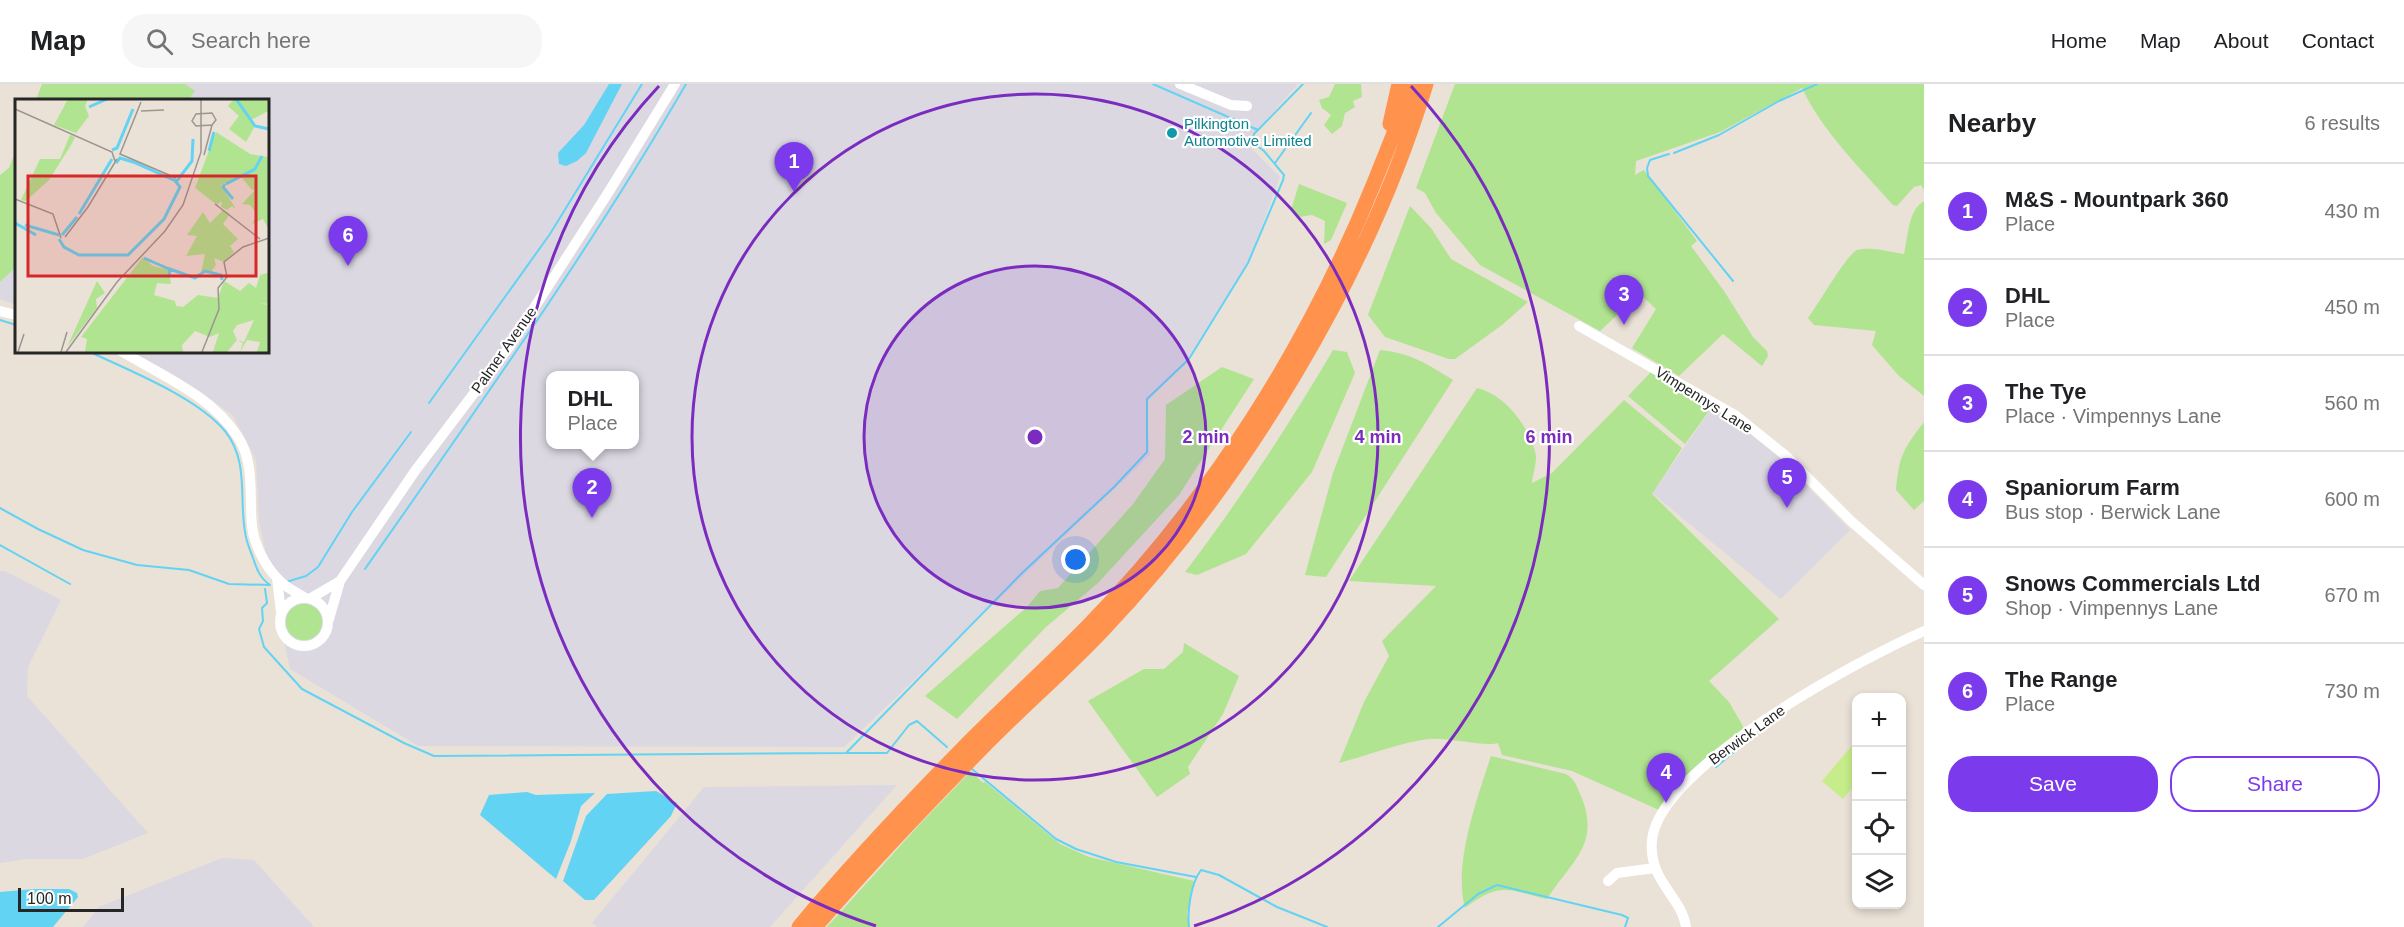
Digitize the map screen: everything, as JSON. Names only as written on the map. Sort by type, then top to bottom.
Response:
[{"type":"highway","points":[[1380,168],[1398,84]]},
{"type":"highway","points":[[799,927],[971,740],[1090,624],[1156,550],[1209,482],[1254,417],[1309,326],[1348,246],[1412,84]]},
{"type":"highway","points":[[1411,132],[1425,84]]},
{"type":"highway","points":[[815,927],[869,865],[981,748],[1103,630],[1218,490],[1266,421],[1320,330],[1361,249],[1431,84]]},
{"type":"street","name":"Palmer Avenue","points":[[308,598],[340,581],[415,471],[509,347],[675,84]]},
{"type":"street","points":[[1180,84],[1231,105],[1247,106]]},
{"type":"street","points":[[0,310],[15,315]]},
{"type":"street","name":"Vimpennys Lane","points":[[1579,326],[1736,415],[1786,456],[1851,521],[1924,585]]},
{"type":"street","points":[[123,352],[209,404],[223,417],[239,438],[249,470],[252,528],[260,552],[277,579],[281,631],[287,639],[301,646],[310,645],[322,639],[328,627],[340,581]]},
{"type":"street","points":[[277,579],[322,605],[329,620]]},
{"type":"street","points":[[281,612],[291,601],[308,598]]},
{"type":"street","name":"Berwick Lane","points":[[1686,927],[1684,918],[1655,868],[1652,838],[1660,815],[1682,786],[1734,742],[1815,687],[1924,631]]},
{"type":"street","points":[[1608,880],[1617,873],[1655,868]]},
{"type":"shaded area","points":[[185,84],[1298,84],[1246,143],[1280,177],[1248,263],[1189,359],[1146,403],[1150,455],[844,747],[418,746],[290,669],[259,521],[256,460],[233,416],[207,396],[132,352],[268,352],[268,99],[189,99],[194,91]]},
{"type":"shaded area","points":[[15,268],[15,305],[0,299],[0,282]]},
{"type":"shaded area","points":[[1714,405],[1739,422],[1780,458],[1850,530],[1781,599],[1652,493]]},
{"type":"shaded area","points":[[0,571],[5,571],[61,600],[28,667],[27,696],[148,833],[83,859],[28,859],[0,863]]},
{"type":"shaded area","points":[[897,785],[770,927],[597,927],[592,923],[704,787]]},
{"type":"shaded area","points":[[222,858],[254,860],[314,927],[83,927],[99,907]]},
{"type":"green space","points":[[42,84],[185,84],[195,91],[189,99],[36,99]]},
{"type":"green space","points":[[1335,84],[1361,84],[1362,97],[1353,101],[1355,107],[1345,113],[1342,126],[1332,134],[1324,125],[1331,115],[1322,108],[1319,100],[1329,97]]},
{"type":"green space","points":[[1455,84],[1924,84],[1924,190],[1921,185],[1914,187],[1897,206],[1893,205],[1831,135],[1802,88],[1720,132],[1636,161],[1635,175],[1644,170],[1697,241],[1691,246],[1724,291],[1753,337],[1767,351],[1768,356],[1762,366],[1723,334],[1679,376],[1632,348],[1656,309],[1640,294],[1600,331],[1480,265],[1436,213],[1425,193],[1416,188]]},
{"type":"green space","points":[[15,153],[15,268],[0,282],[0,175],[9,168]]},
{"type":"green space","points":[[1299,184],[1347,203],[1331,240],[1324,244],[1325,221],[1312,215],[1299,217],[1291,210]]},
{"type":"green space","points":[[1924,201],[1924,396],[1899,376],[1872,345],[1876,331],[1814,325],[1808,318],[1840,270],[1857,250],[1874,249],[1904,254],[1912,217]]},
{"type":"green space","points":[[1410,206],[1431,228],[1451,259],[1528,302],[1502,325],[1455,359],[1385,337],[1368,315]]},
{"type":"green space","points":[[1333,350],[1347,352],[1355,373],[1312,472],[1246,554],[1197,575],[1185,572],[1262,463]]},
{"type":"green space","points":[[1380,350],[1410,357],[1427,364],[1453,380],[1326,577],[1305,575],[1333,473]]},
{"type":"green space","points":[[1222,367],[1254,379],[1179,495],[1098,583],[1046,627],[957,719],[925,696],[1027,607],[1040,591],[1058,588],[1133,504],[1165,459],[1166,405]]},
{"type":"green space","points":[[1651,372],[1712,407],[1685,444],[1628,396]]},
{"type":"green space","points":[[1477,388],[1497,397],[1521,421],[1536,455],[1532,483],[1552,473],[1624,400],[1682,448],[1652,494],[1779,619],[1709,681],[1729,702],[1744,728],[1697,765],[1659,810],[1572,771],[1502,755],[1498,743],[1429,739],[1339,763],[1364,702],[1389,656],[1382,641],[1436,586],[1349,581]]},
{"type":"green space","points":[[1924,422],[1924,501],[1914,510],[1896,490],[1897,478],[1903,453]]},
{"type":"green space","points":[[304,604],[317,609],[322,622],[317,635],[304,640],[291,635],[286,622],[291,609]]},
{"type":"green space","points":[[1184,643],[1239,676],[1223,714],[1188,767],[1190,774],[1157,797],[1088,701],[1144,669],[1164,669],[1183,652]]},
{"type":"green space","points":[[1852,746],[1852,788],[1843,799],[1822,781]]},
{"type":"green space","points":[[1491,756],[1569,776],[1581,796],[1588,827],[1585,840],[1574,863],[1547,899],[1504,890],[1487,894],[1465,908],[1462,891],[1464,852],[1473,811]]},
{"type":"green space","points":[[971,771],[1060,844],[1089,857],[1194,881],[1187,913],[1190,927],[827,927]]},
{"type":"water","points":[[609,84],[622,84],[586,153],[577,161],[566,166],[559,164],[558,153],[584,125]]},
{"type":"water","points":[[656,791],[677,803],[671,816],[594,900],[585,900],[563,881],[586,816],[607,794]]},
{"type":"water","points":[[527,792],[536,795],[595,793],[581,806],[571,841],[556,879],[480,815],[489,795]]},
{"type":"water","points":[[69,889],[77,893],[78,897],[53,927],[0,927],[0,892]]},
{"type":"waterway","points":[[429,403],[550,234],[642,84]]},
{"type":"waterway","points":[[365,569],[571,269],[649,147],[686,84]]},
{"type":"waterway","points":[[1153,84],[1258,130]]},
{"type":"waterway","points":[[265,589],[267,603],[262,608],[263,621],[259,629],[264,647],[302,689],[404,743],[434,756],[846,753],[1021,574],[1114,487],[1147,452],[1147,399],[1189,359],[1248,263],[1283,180],[1284,175],[1264,151],[1252,142],[1254,134],[1303,84]]},
{"type":"waterway","points":[[1674,153],[1719,135],[1779,101],[1817,84]]},
{"type":"waterway","points":[[1275,163],[1311,113]]},
{"type":"waterway","points":[[1669,154],[1650,160],[1647,168],[1648,176],[1733,281]]},
{"type":"waterway","points":[[0,320],[15,325]]},
{"type":"waterway","points":[[90,352],[180,396],[213,419],[225,431],[233,443],[240,467],[243,519],[247,542],[259,573],[270,585]]},
{"type":"waterway","points":[[286,582],[306,576],[318,567],[352,512],[411,432]]},
{"type":"waterway","points":[[0,508],[83,550],[137,565],[189,570],[229,584],[270,585]]},
{"type":"waterway","points":[[0,545],[70,584]]},
{"type":"waterway","points":[[846,753],[887,753],[909,725],[917,721],[947,747]]},
{"type":"waterway","points":[[1716,767],[1748,740]]},
{"type":"waterway","points":[[972,769],[1056,839],[1076,849],[1116,862],[1196,877]]},
{"type":"waterway","points":[[1189,927],[1190,897],[1201,870],[1219,875],[1277,907],[1327,927]]},
{"type":"waterway","points":[[1438,927],[1478,894],[1497,885],[1622,915],[1628,918],[1625,927]]},
{"type":"place","name":"Pilkington Automotive Limited","points":[[1172,133]]},
{"type":"place","name":"M&S - Mountpark 360","points":[[794,192]]},
{"type":"place","name":"The Range","points":[[348,266]]},
{"type":"place","name":"The Tye","points":[[1624,325]]},
{"type":"place","name":"Snows Commercials Ltd","points":[[1787,508]]},
{"type":"place","name":"DHL","points":[[592,518]]},
{"type":"place","name":"Spaniorum Farm","points":[[1666,803]]}]
